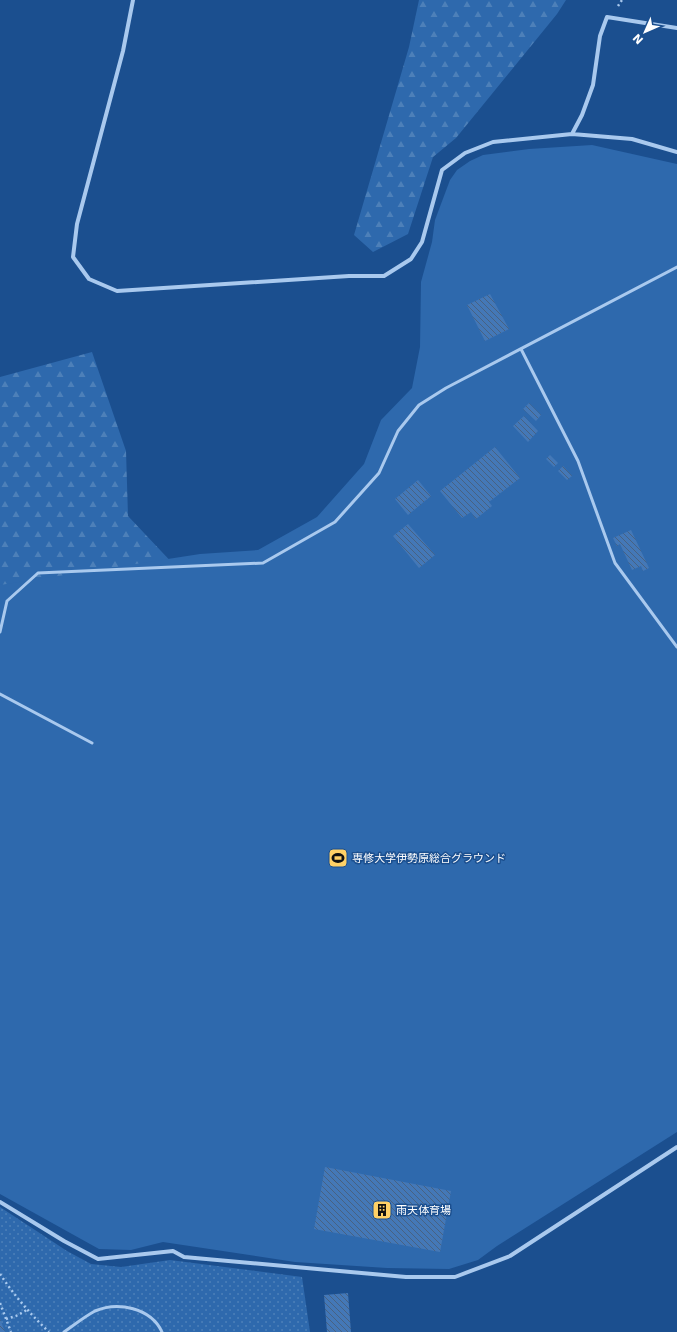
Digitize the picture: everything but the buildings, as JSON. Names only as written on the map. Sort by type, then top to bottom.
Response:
[{"type":"street","points":[[133,0],[123,51],[77,224],[73,257],[89,279],[117,291],[348,276],[384,276],[411,259],[422,242],[442,170],[464,153],[493,142],[572,134],[632,139],[677,152]]},
{"type":"street","points":[[572,134],[582,115],[593,84],[600,36],[607,17],[677,28]]},
{"type":"street","points":[[0,1202],[64,1241],[98,1259],[173,1251],[184,1257],[406,1277],[454,1277],[510,1256],[677,1147]]},
{"type":"lane","points":[[0,632],[7,601],[38,573],[263,563],[334,522],[379,473],[398,431],[418,405],[446,388],[677,266]]},
{"type":"lane","points":[[521,349],[578,461],[615,563],[677,647]]},
{"type":"lane","points":[[0,694],[92,743]]},
{"type":"lane","points":[[64,1332],[94,1312],[103,1308],[127,1307],[145,1314],[154,1320],[162,1332]]},
{"type":"path","points":[[0,1274],[27,1310],[48,1332]]},
{"type":"path","points":[[0,1303],[11,1332]]},
{"type":"path","points":[[6,1319],[27,1310]]},
{"type":"green space","points":[[419,0],[566,0],[557,14],[456,138],[433,157],[408,234],[373,252],[354,235],[409,47]]},
{"type":"green space","name":"専修大学伊勢原総合グラウンド","points":[[592,145],[677,164],[677,1132],[497,1246],[478,1260],[449,1269],[387,1268],[295,1262],[163,1242],[131,1250],[99,1249],[0,1194],[0,585],[200,554],[258,550],[317,517],[364,464],[381,420],[412,388],[420,347],[421,282],[432,242],[435,220],[450,180],[457,170],[470,161],[483,155],[529,149]]},
{"type":"green space","points":[[92,352],[126,451],[128,516],[194,586],[0,659],[0,377]]},
{"type":"green space","points":[[0,1207],[67,1251],[91,1264],[121,1267],[170,1260],[302,1277],[310,1332],[0,1332]]},
{"type":"place","name":"専修大学伊勢原総合グラウンド","points":[[338,858]]},
{"type":"place","name":"雨天体育場","points":[[382,1210]]}]
